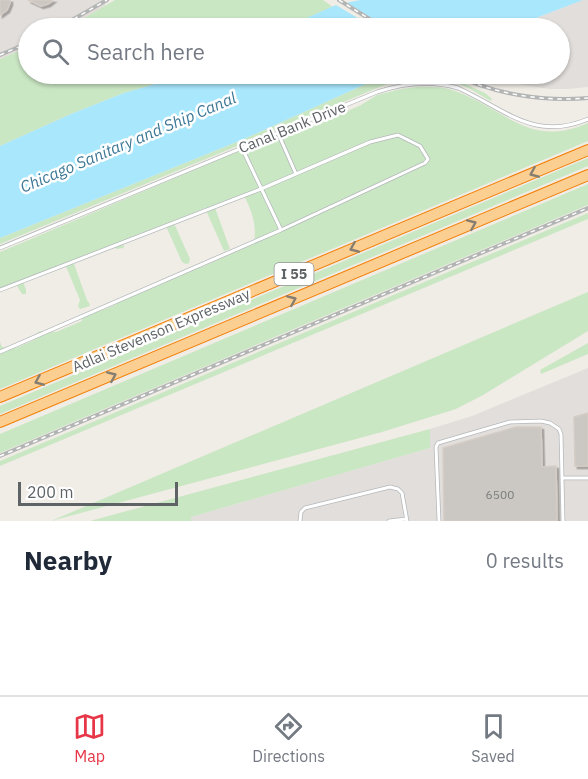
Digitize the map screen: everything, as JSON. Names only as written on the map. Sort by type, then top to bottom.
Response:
[{"type":"highway","name":"Adlai Stevenson Expressway","points":[[0,397],[588,150]]},
{"type":"highway","name":"Adlai Stevenson Expressway","points":[[0,422],[588,175]]},
{"type":"lane","name":"Canal Bank Drive","points":[[0,248],[377,92],[408,84]]},
{"type":"lane","name":"Canal Bank Drive","points":[[438,84],[458,88],[519,120],[537,126],[565,127],[588,119]]},
{"type":"lane","points":[[278,134],[296,174]]},
{"type":"lane","points":[[0,290],[261,189],[370,142],[398,135],[420,146],[428,159],[425,163],[281,230],[0,352]]},
{"type":"lane","points":[[242,148],[281,230]]},
{"type":"lane","points":[[439,521],[436,447],[438,443],[510,422],[541,421],[550,423],[559,429],[561,434],[563,521]]},
{"type":"lane","points":[[562,478],[588,478]]},
{"type":"lane","points":[[300,521],[301,512],[305,508],[390,487],[402,493],[406,520],[389,521]]},
{"type":"shaded area","points":[[0,0],[105,0],[105,7],[85,18],[18,18],[18,51],[0,59]]},
{"type":"shaded area","points":[[588,0],[588,87],[549,89],[518,84],[570,84],[570,18],[536,18]]},
{"type":"shaded area","points":[[588,368],[588,521],[191,521],[191,517],[430,448],[430,429],[472,416]]},
{"type":"green space","points":[[115,0],[323,0],[333,7],[307,18],[84,18]]},
{"type":"green space","points":[[18,51],[18,84],[155,84],[124,93],[71,114],[0,146],[0,59]]},
{"type":"green space","points":[[366,84],[387,84],[0,244],[0,238],[244,139]]},
{"type":"green space","points":[[458,84],[465,84],[485,93],[492,99],[491,101]]},
{"type":"green space","points":[[418,87],[450,89],[518,124],[533,129],[550,132],[567,130],[588,123],[588,141],[0,389],[0,342],[2,347],[16,348],[34,340],[38,332],[56,332],[82,321],[83,314],[108,308],[135,292],[186,273],[191,268],[202,267],[254,243],[255,230],[251,212],[243,194],[214,205],[230,249],[224,251],[205,208],[173,221],[190,259],[189,263],[182,262],[165,224],[123,241],[124,248],[116,249],[114,244],[73,261],[90,306],[80,309],[78,306],[80,300],[65,264],[23,281],[26,294],[22,294],[16,284],[0,291],[0,252],[272,137],[314,126],[361,105],[377,95]]},
{"type":"green space","points":[[588,158],[588,166],[0,414],[0,406]]},
{"type":"green space","points":[[588,184],[588,205],[0,453],[0,434]]},
{"type":"green space","points":[[588,213],[588,219],[0,466],[0,461]]},
{"type":"green space","points":[[588,292],[588,331],[456,409],[382,432],[51,521]]},
{"type":"green space","points":[[588,343],[588,354],[541,374],[540,370]]},
{"type":"green space","points":[[430,429],[430,448],[191,517],[191,521],[90,521]]},
{"type":"water","points":[[360,0],[583,0],[536,18],[307,18],[336,5]]},
{"type":"water","name":"Chicago Sanitary and Ship Canal","points":[[366,84],[244,139],[0,238],[0,146],[71,114],[124,93],[152,85]]},
{"type":"pier","points":[[344,1],[372,18],[357,18],[336,5]]},
{"type":"building","points":[[0,0],[10,0],[10,3],[7,10],[0,15]]},
{"type":"building","points":[[28,0],[53,0],[41,6]]},
{"type":"building","points":[[588,413],[588,466],[575,466],[574,417]]},
{"type":"building","points":[[516,427],[541,427],[542,467],[556,466],[557,521],[444,521],[443,448]]},
{"type":"railway","points":[[76,18],[107,0]]},
{"type":"railway","points":[[339,0],[368,18]]},
{"type":"railway","points":[[0,55],[18,47]]},
{"type":"railway","points":[[476,84],[519,95],[554,99],[588,98]]},
{"type":"railway","points":[[0,456],[588,208]]}]
